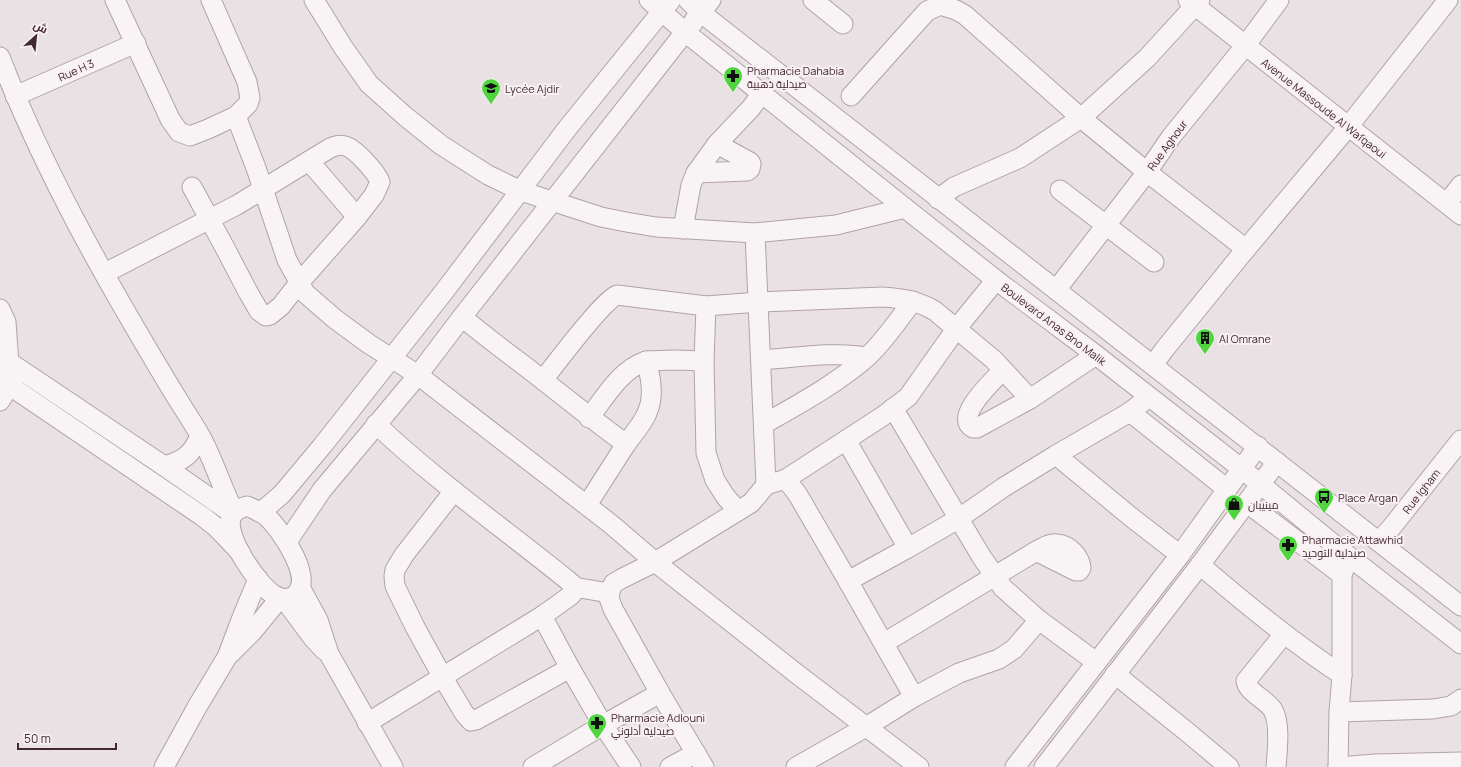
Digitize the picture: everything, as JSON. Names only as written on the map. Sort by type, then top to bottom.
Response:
[{"type":"street","points":[[116,0],[170,119],[179,132],[190,136],[236,116],[248,104],[250,98],[247,82],[217,2]]},
{"type":"street","points":[[314,0],[343,47],[369,84],[406,117],[441,145],[488,175],[521,191],[552,202],[602,217],[656,227],[755,233],[836,225],[904,208]]},
{"type":"street","points":[[813,0],[843,24]]},
{"type":"street","name":"Rue Aghour","points":[[1056,290],[1147,172],[1171,137],[1245,46],[1279,0]]},
{"type":"street","points":[[1153,365],[1246,249],[1348,127],[1448,0]]},
{"type":"street","points":[[938,199],[954,187],[1020,158],[1082,118],[1147,58],[1194,2]]},
{"type":"street","name":"Avenue Massoude Al Wafqaoui","points":[[1194,2],[1245,46],[1454,209]]},
{"type":"street","points":[[328,654],[313,638],[282,598],[264,587],[258,579],[240,552],[230,520],[243,511],[266,507],[282,494],[296,478],[392,358],[521,191],[661,4]]},
{"type":"street","name":"Boulevard Anas Bno Malik","points":[[661,4],[685,32],[904,208],[996,280],[1096,355],[1461,644]]},
{"type":"street","points":[[287,542],[322,490],[418,375],[693,23],[700,4],[938,199],[1258,446],[1461,606]]},
{"type":"street","points":[[851,96],[927,11],[940,5],[956,10],[965,15],[1082,118],[1147,172],[1246,249]]},
{"type":"street","name":"Rue H 3","points":[[15,96],[136,43]]},
{"type":"street","points":[[0,57],[15,96],[72,217],[204,443],[222,486],[243,511]]},
{"type":"street","points":[[683,229],[691,185],[696,173],[717,144],[751,108],[762,93]]},
{"type":"street","points":[[236,116],[256,168],[287,260],[305,293],[335,319],[369,344],[418,375],[587,505],[655,562],[797,674],[919,767]]},
{"type":"street","points":[[696,173],[747,171],[750,169],[750,162],[717,144]]},
{"type":"street","points":[[105,273],[210,220],[330,148],[338,145],[344,145],[350,148],[376,173],[380,182],[379,186],[357,217],[276,311],[266,316],[262,315],[248,292],[210,220],[192,187]]},
{"type":"street","points":[[309,161],[357,217]]},
{"type":"street","points":[[1454,209],[1461,185]]},
{"type":"street","points":[[1060,190],[1154,262]]},
{"type":"street","points":[[755,233],[766,485]]},
{"type":"street","points":[[670,767],[700,760],[660,694],[613,609],[609,598],[609,593],[614,583],[655,562],[751,503],[766,485],[786,479],[908,397],[956,329],[996,280]]},
{"type":"street","points":[[543,380],[613,295],[706,306],[759,302],[883,297],[902,298],[924,304],[935,311],[994,360],[1030,399]]},
{"type":"street","points":[[764,424],[823,389],[867,357],[888,334],[913,301]]},
{"type":"street","points":[[706,306],[704,361],[706,453],[715,480],[725,496],[738,511]]},
{"type":"street","points":[[0,309],[6,322],[5,376]]},
{"type":"street","points":[[462,317],[590,418],[626,444]]},
{"type":"street","points":[[761,360],[851,355],[867,357]]},
{"type":"street","points":[[1003,370],[967,414],[967,419],[970,426],[973,428],[977,428],[1030,399],[1096,355]]},
{"type":"street","points":[[818,356],[823,389]]},
{"type":"street","points":[[590,418],[607,394],[634,365],[646,361],[704,361]]},
{"type":"street","points":[[587,505],[626,444],[643,421],[650,406],[651,390],[646,361]]},
{"type":"street","points":[[5,376],[243,511],[266,517],[287,542],[299,569],[301,580],[300,586],[291,597],[282,598],[252,632],[227,657]]},
{"type":"street","points":[[5,376],[216,526],[240,552]]},
{"type":"street","points":[[848,581],[958,519],[1004,487],[1130,412],[1149,397]]},
{"type":"street","points":[[893,408],[980,556],[1003,588],[1039,620],[1096,662]]},
{"type":"street","points":[[1130,412],[1228,489]]},
{"type":"street","points":[[376,424],[454,491],[574,587],[609,593]]},
{"type":"street","points":[[846,440],[908,548]]},
{"type":"street","name":"Rue Igham","points":[[1379,541],[1396,522],[1461,440]]},
{"type":"street","points":[[164,466],[176,463],[187,456],[195,447],[204,443]]},
{"type":"street","points":[[1015,767],[1180,555],[1258,446]]},
{"type":"street","points":[[1056,455],[1180,555]]},
{"type":"street","points":[[1044,767],[1200,565],[1277,462]]},
{"type":"street","points":[[786,479],[798,495],[914,697]]},
{"type":"street","points":[[454,491],[404,555],[395,570],[394,576],[396,586],[415,627],[464,713],[471,721],[476,720],[570,668]]},
{"type":"street","points":[[1247,503],[1342,575]]},
{"type":"street","points":[[884,643],[1036,551]]},
{"type":"street","points":[[1349,556],[1342,575],[1342,675],[1339,712],[1338,767],[1356,765],[1400,765],[1461,762]]},
{"type":"street","points":[[1200,565],[1284,634],[1313,656],[1342,675]]},
{"type":"street","points":[[164,767],[227,657],[236,631],[258,579]]},
{"type":"street","points":[[300,586],[318,620],[328,654],[393,767]]},
{"type":"street","points":[[367,723],[542,616],[570,596],[573,593],[574,587]]},
{"type":"street","points":[[542,616],[603,725],[631,767]]},
{"type":"street","points":[[796,767],[866,727],[914,697],[959,673],[998,659],[1014,649],[1039,620]]},
{"type":"street","points":[[1276,767],[1276,716],[1269,705],[1249,688],[1246,681],[1284,634]]},
{"type":"street","points":[[1115,674],[1229,767]]},
{"type":"street","points":[[533,767],[603,725],[660,694]]},
{"type":"street","points":[[1339,712],[1433,709],[1451,706],[1461,699]]},
{"type":"place","name":"Pharmacie Dahabia صيدلية ذهبية","points":[[733,93]]},
{"type":"place","name":"Lycée Ajdir","points":[[491,105]]},
{"type":"place","name":"Al Omrane","points":[[1205,355]]},
{"type":"place","name":"Place Argan","points":[[1324,514]]},
{"type":"place","name":"مينيبان","points":[[1234,521]]},
{"type":"place","name":"Pharmacie Attawhid صيدلية التوحيد","points":[[1288,562]]},
{"type":"place","name":"Pharmacie Adlouni صيدلية أدلوني","points":[[597,740]]}]
